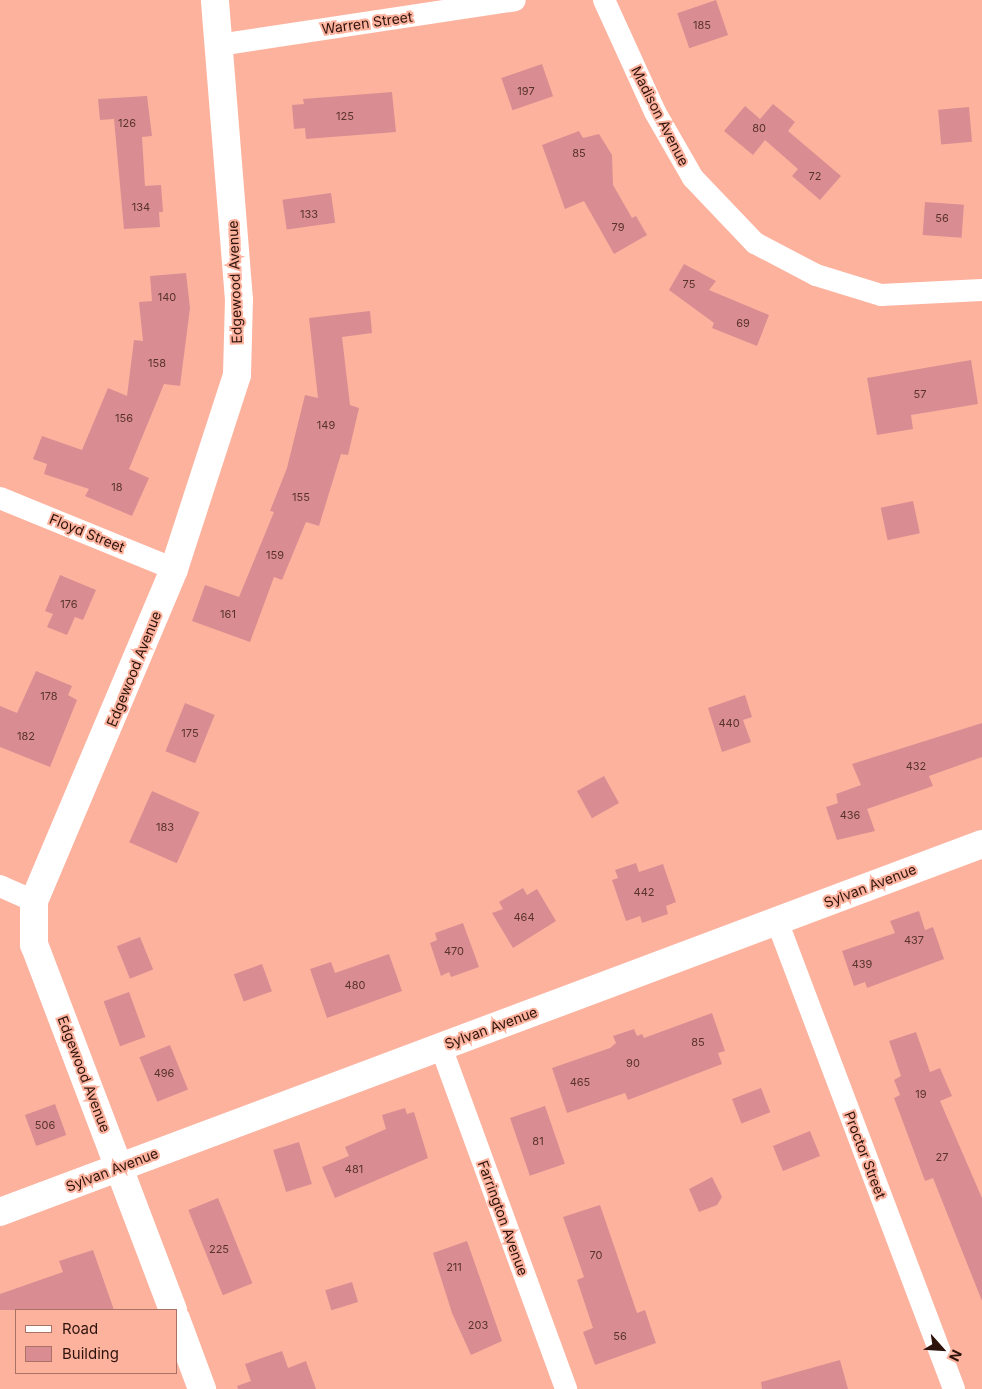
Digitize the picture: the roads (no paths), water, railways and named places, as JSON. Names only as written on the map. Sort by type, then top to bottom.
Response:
[{"type":"street","name":"Edgewood Avenue","points":[[173,1309],[121,1166],[34,945],[34,901],[129,682],[174,569],[237,375],[239,300],[215,0]]},
{"type":"street","name":"Warren Street","points":[[219,45],[515,0]]},
{"type":"street","name":"Madison Avenue","points":[[604,0],[655,112],[693,178],[755,243],[816,275],[881,295],[982,290]]},
{"type":"street","name":"Floyd Street","points":[[0,498],[174,569]]},
{"type":"street","name":"Sylvan Avenue","points":[[0,1212],[982,844]]},
{"type":"street","points":[[0,886],[34,901]]},
{"type":"street","name":"Proctor Street","points":[[777,921],[954,1389]]},
{"type":"street","name":"Farrington Avenue","points":[[441,1047],[566,1389]]},
{"type":"street","points":[[178,1324],[202,1389]]}]
